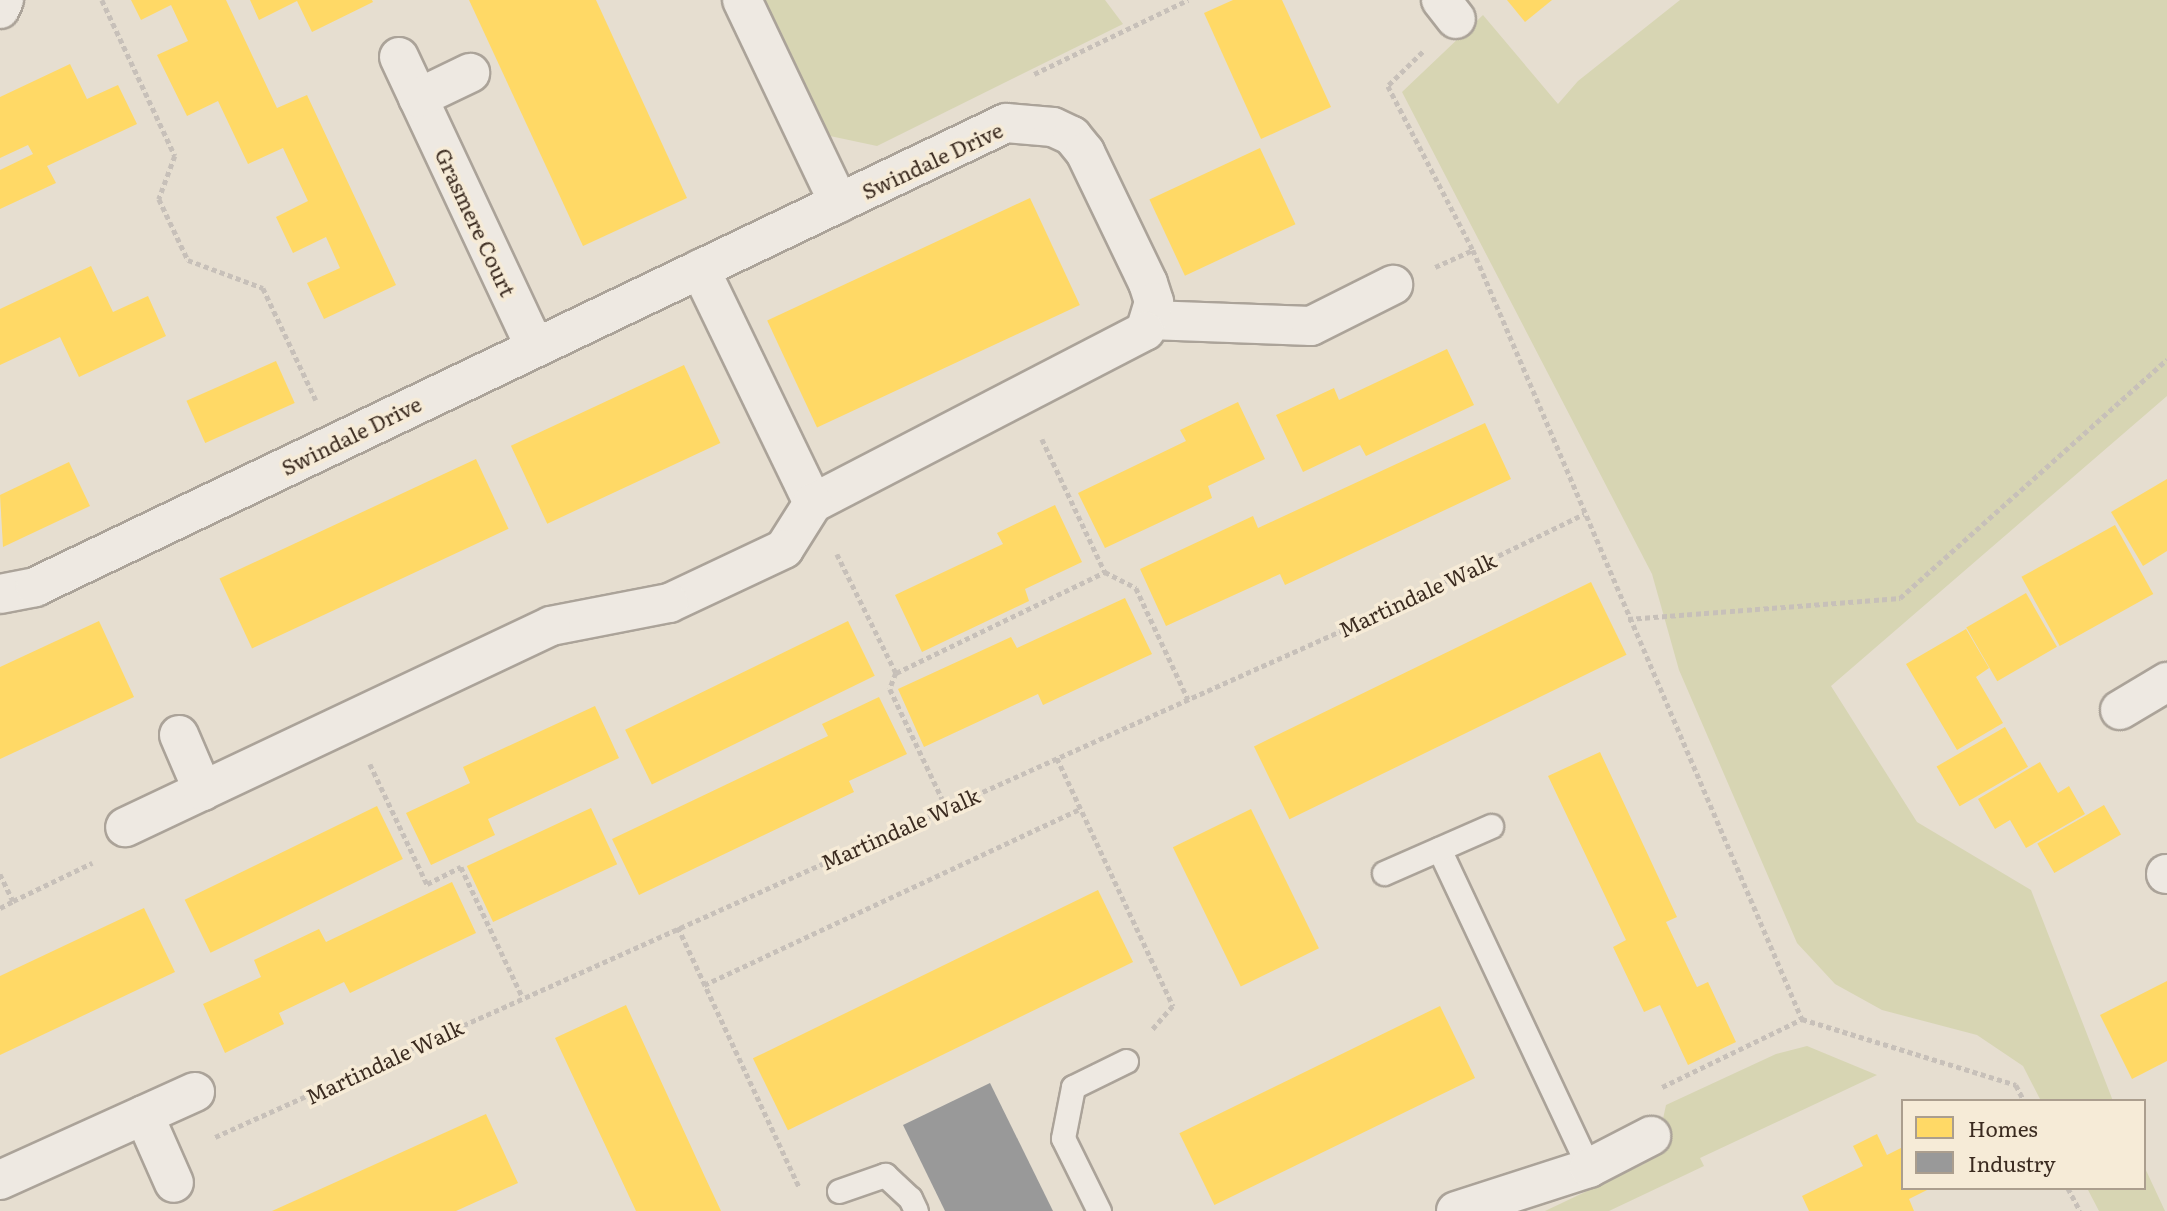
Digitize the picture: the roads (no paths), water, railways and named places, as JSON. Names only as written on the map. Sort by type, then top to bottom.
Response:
[{"type":"street","points":[[0,9],[4,0]]},
{"type":"street","name":"Swindale Drive","points":[[742,0],[838,203]]},
{"type":"street","name":"Grasmere Court","points":[[399,57],[535,347]]},
{"type":"street","points":[[418,97],[470,73]]},
{"type":"street","name":"Swindale Drive","points":[[0,594],[35,587],[1006,123],[1053,127],[1072,136],[1085,152],[1148,283],[1154,302],[1150,320]]},
{"type":"street","points":[[700,268],[813,503]]},
{"type":"street","points":[[125,827],[551,626],[669,603],[784,549],[813,503],[1123,345],[1144,331],[1150,320],[1311,326],[1393,285]]},
{"type":"street","points":[[2120,710],[2167,682]]},
{"type":"street","points":[[179,735],[204,791]]},
{"type":"street","points":[[0,1180],[195,1092]]},
{"type":"street","points":[[144,1115],[174,1183]]},
{"type":"street","points":[[1456,1211],[1589,1168],[1651,1136]]},
{"type":"lane","points":[[1384,873],[1491,826]]},
{"type":"lane","points":[[1439,849],[1589,1168]]},
{"type":"lane","points":[[1099,1211],[1063,1138],[1073,1087],[1126,1061]]},
{"type":"lane","points":[[839,1192],[885,1175],[910,1198],[916,1211]]}]
